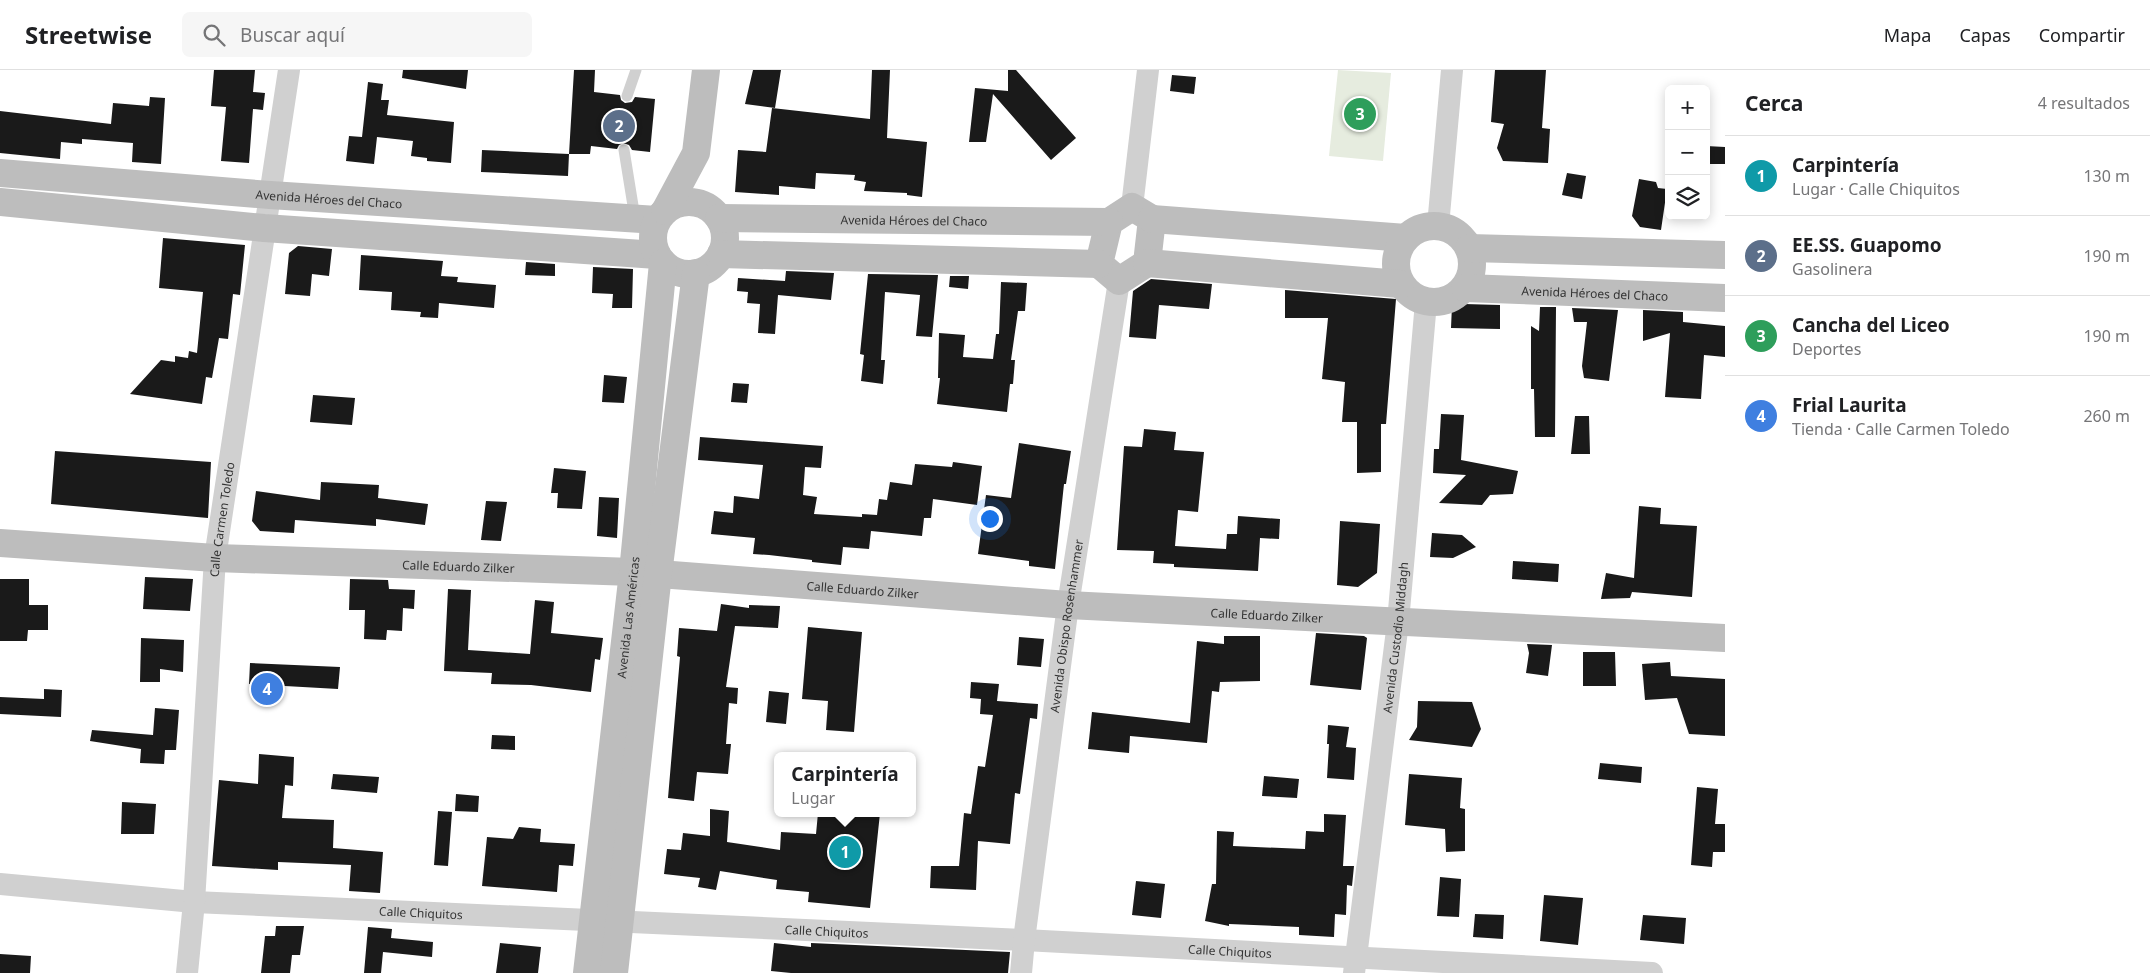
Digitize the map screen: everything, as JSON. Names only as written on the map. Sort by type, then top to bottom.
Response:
[{"type":"street","name":"Calle Carmen Toledo","points":[[187,973],[194,902],[215,558],[289,70]]},
{"type":"street","points":[[0,202],[264,228],[660,259],[679,272],[696,273],[714,263],[721,254],[725,236],[696,153],[706,70]]},
{"type":"street","points":[[1147,263],[1142,213],[1148,70]]},
{"type":"street","points":[[1438,226],[1452,70]]},
{"type":"street","points":[[660,259],[653,243],[652,216],[696,153]]},
{"type":"street","name":"Avenida Héroes del Chaco","points":[[0,173],[270,195],[652,216]]},
{"type":"street","points":[[652,216],[673,205],[693,202],[716,214]]},
{"type":"street","points":[[1098,264],[1109,222],[1142,213],[1406,238]]},
{"type":"street","name":"Avenida Héroes del Chaco","points":[[716,214],[1109,222]]},
{"type":"street","points":[[1427,226],[1438,226],[1456,234],[1469,248],[1472,268],[1465,288],[1447,300],[1437,303],[1416,299],[1407,292],[1400,284],[1395,260],[1399,248],[1415,230],[1427,226]]},
{"type":"street","points":[[1469,248],[1725,255]]},
{"type":"street","points":[[721,254],[1098,264],[1119,281],[1147,263],[1400,284]]},
{"type":"street","name":"Avenida Las Américas","points":[[646,573],[660,259]]},
{"type":"street","name":"Avenida Las Américas","points":[[587,973],[606,921],[646,573],[696,273]]},
{"type":"street","name":"Avenida Obispo Rosenhammer","points":[[1021,973],[1068,605],[1119,281]]},
{"type":"street","name":"Avenida Héroes del Chaco","points":[[1465,288],[1725,298]]},
{"type":"street","name":"Avenida Custodio Middagh","points":[[1354,965],[1398,622],[1426,302]]},
{"type":"street","name":"Calle Eduardo Zilker","points":[[0,543],[215,558],[646,573],[1068,605],[1725,638]]},
{"type":"street","name":"Calle Chiquitos","points":[[0,884],[194,902],[1024,940],[1354,965],[1652,973]]},
{"type":"street","name":"Avenida Las Américas","points":[[606,921],[614,973]]},
{"type":"lane","points":[[627,96],[636,70]]},
{"type":"lane","points":[[624,150],[652,216]]},
{"type":"shaded area","points":[[1338,70],[1391,73],[1383,161],[1329,156]]},
{"type":"building","points":[[214,70],[255,70],[253,92],[265,93],[263,110],[253,109],[249,163],[221,161],[226,107],[211,106]]},
{"type":"building","points":[[403,70],[468,70],[466,89],[402,78]]},
{"type":"building","points":[[574,70],[595,70],[594,92],[620,95],[621,100],[625,103],[632,102],[635,97],[655,99],[650,152],[632,150],[629,145],[623,143],[617,149],[591,146],[590,154],[569,154]]},
{"type":"building","points":[[753,70],[781,70],[775,108],[745,104]]},
{"type":"building","points":[[872,70],[890,70],[887,138],[927,142],[922,197],[907,195],[907,193],[864,191],[866,182],[854,180],[855,175],[816,173],[815,189],[779,186],[779,195],[735,192],[738,150],[766,152],[772,108],[870,119]]},
{"type":"building","points":[[1008,70],[1016,70],[1076,138],[1051,160],[993,94],[986,142],[969,142],[975,88],[1008,91]]},
{"type":"building","points":[[1495,70],[1546,70],[1542,128],[1550,129],[1548,163],[1503,161],[1497,148],[1504,124],[1491,122]]},
{"type":"building","points":[[1172,75],[1196,77],[1194,94],[1170,91]]},
{"type":"building","points":[[368,82],[383,84],[381,100],[389,100],[387,115],[454,122],[451,163],[427,161],[427,158],[411,156],[413,141],[377,137],[374,164],[346,161],[349,136],[362,137]]},
{"type":"building","points":[[150,97],[165,98],[161,164],[132,162],[133,143],[82,139],[82,144],[61,142],[60,159],[0,153],[0,111],[111,124],[113,103],[149,106]]},
{"type":"building","points":[[1710,146],[1725,147],[1725,164],[1710,164]]},
{"type":"building","points":[[482,150],[569,154],[568,176],[481,172]]},
{"type":"building","points":[[1567,173],[1586,176],[1582,199],[1562,195]]},
{"type":"building","points":[[1639,179],[1656,182],[1658,188],[1665,189],[1661,230],[1640,227],[1632,216]]},
{"type":"building","points":[[163,238],[245,245],[240,295],[233,294],[228,339],[219,338],[212,378],[206,377],[202,404],[130,394],[161,360],[175,362],[175,356],[188,358],[189,351],[197,353],[203,292],[159,288]]},
{"type":"building","points":[[298,246],[332,249],[329,276],[312,274],[310,296],[285,294],[289,253]]},
{"type":"building","points":[[361,255],[443,261],[441,276],[458,277],[457,282],[496,285],[494,308],[439,303],[438,318],[420,317],[421,312],[391,310],[392,292],[359,290]]},
{"type":"building","points":[[526,262],[555,264],[555,276],[525,275]]},
{"type":"building","points":[[593,267],[633,269],[632,308],[612,308],[613,294],[592,293]]},
{"type":"building","points":[[786,271],[834,273],[831,300],[778,295],[775,334],[758,333],[760,304],[747,303],[748,292],[737,291],[738,278],[785,281]]},
{"type":"building","points":[[868,274],[938,275],[932,337],[916,336],[920,295],[885,292],[881,360],[885,360],[883,384],[861,381],[864,355],[860,354]]},
{"type":"building","points":[[950,276],[969,276],[968,289],[949,287]]},
{"type":"building","points":[[1151,279],[1212,284],[1209,309],[1159,305],[1156,339],[1129,337],[1133,291]]},
{"type":"building","points":[[1001,282],[1027,283],[1025,311],[1018,311],[1011,360],[1015,360],[1013,384],[1010,384],[1007,412],[937,404],[940,378],[938,378],[939,333],[965,335],[963,357],[993,359],[996,334],[999,334]]},
{"type":"building","points":[[1285,290],[1396,299],[1386,424],[1381,424],[1381,472],[1357,473],[1357,422],[1342,422],[1345,382],[1322,379],[1328,318],[1285,318]]},
{"type":"building","points":[[1457,301],[1464,304],[1500,305],[1500,329],[1451,328],[1452,305]]},
{"type":"building","points":[[1540,307],[1556,307],[1555,437],[1535,437],[1534,389],[1531,389],[1531,326],[1539,331]]},
{"type":"building","points":[[1572,308],[1618,310],[1609,381],[1584,378],[1582,366],[1587,322],[1574,322]]},
{"type":"building","points":[[1643,310],[1683,312],[1683,322],[1725,326],[1725,357],[1704,355],[1701,399],[1665,397],[1670,333],[1643,341]]},
{"type":"building","points":[[604,375],[627,377],[624,403],[602,402]]},
{"type":"building","points":[[733,383],[749,384],[747,403],[731,402]]},
{"type":"building","points":[[313,395],[355,398],[352,425],[310,422]]},
{"type":"building","points":[[1441,414],[1464,415],[1461,460],[1518,471],[1513,494],[1490,495],[1482,505],[1439,503],[1466,475],[1433,473],[1434,449],[1439,449]]},
{"type":"building","points":[[1575,416],[1589,416],[1590,454],[1571,454]]},
{"type":"building","points":[[1144,429],[1176,432],[1174,450],[1204,452],[1198,512],[1178,510],[1175,546],[1226,549],[1227,534],[1237,534],[1238,516],[1280,519],[1279,539],[1260,538],[1258,571],[1174,567],[1174,564],[1153,563],[1154,551],[1117,550],[1124,446],[1142,447]]},
{"type":"building","points":[[700,437],[823,446],[821,468],[805,467],[803,495],[817,497],[814,514],[862,517],[862,514],[877,515],[879,499],[887,500],[890,482],[912,485],[915,464],[952,467],[953,462],[982,466],[977,505],[933,499],[931,518],[924,518],[922,536],[871,531],[869,549],[843,547],[841,565],[753,554],[755,538],[711,534],[714,511],[733,513],[734,496],[759,499],[763,465],[698,460]]},
{"type":"building","points":[[1019,443],[1071,451],[1066,484],[1064,484],[1055,569],[1029,566],[1029,561],[978,554],[986,495],[1011,498]]},
{"type":"building","points":[[55,451],[211,462],[208,518],[51,504]]},
{"type":"building","points":[[554,468],[586,471],[582,509],[557,508],[558,493],[551,493]]},
{"type":"building","points":[[321,482],[379,485],[378,498],[428,504],[425,525],[376,519],[376,526],[295,520],[294,533],[260,531],[252,521],[256,491],[320,500]]},
{"type":"building","points":[[599,497],[619,498],[617,538],[597,536]]},
{"type":"building","points":[[486,501],[507,502],[501,541],[481,540]]},
{"type":"building","points":[[1639,506],[1661,508],[1660,524],[1697,526],[1692,597],[1632,592],[1630,598],[1601,599],[1606,573],[1634,578]]},
{"type":"building","points":[[1340,521],[1380,524],[1377,573],[1358,587],[1337,585]]},
{"type":"building","points":[[1432,533],[1462,535],[1476,547],[1453,558],[1430,557]]},
{"type":"building","points":[[1513,561],[1559,564],[1558,582],[1512,579]]},
{"type":"building","points":[[145,577],[193,579],[190,611],[143,609]]},
{"type":"building","points":[[0,579],[29,579],[29,605],[48,605],[48,630],[28,630],[27,641],[0,641]]},
{"type":"building","points":[[350,579],[388,580],[389,589],[415,590],[414,609],[403,608],[402,631],[387,630],[386,640],[364,639],[365,610],[349,610]]},
{"type":"building","points":[[448,589],[471,590],[468,650],[530,654],[535,600],[554,602],[551,633],[603,638],[600,660],[595,659],[591,692],[531,685],[491,684],[492,673],[444,671]]},
{"type":"building","points":[[721,604],[749,608],[749,605],[780,606],[778,628],[735,626],[726,687],[738,688],[737,704],[729,703],[726,744],[731,744],[728,774],[697,772],[694,801],[668,798],[680,657],[677,656],[679,628],[717,631]]},
{"type":"building","points":[[808,627],[862,632],[854,732],[826,730],[828,701],[802,699]]},
{"type":"building","points":[[1316,633],[1364,636],[1367,638],[1361,690],[1310,685]]},
{"type":"building","points":[[1224,636],[1260,636],[1260,681],[1220,682],[1219,692],[1212,691],[1207,743],[1130,736],[1129,753],[1088,749],[1092,712],[1190,723],[1197,641],[1224,644]]},
{"type":"building","points":[[1019,637],[1044,639],[1041,667],[1017,665]]},
{"type":"building","points":[[141,638],[184,640],[183,672],[160,669],[160,682],[140,682]]},
{"type":"building","points":[[1527,644],[1552,645],[1548,676],[1526,673],[1529,653]]},
{"type":"building","points":[[1583,652],[1615,652],[1616,686],[1583,686]]},
{"type":"building","points":[[1670,662],[1671,676],[1725,679],[1725,736],[1689,734],[1677,698],[1645,700],[1642,664]]},
{"type":"building","points":[[250,663],[340,667],[338,689],[249,684]]},
{"type":"building","points":[[971,682],[999,684],[997,701],[1038,704],[1037,719],[1030,718],[1020,794],[1015,793],[1010,844],[978,841],[976,890],[930,888],[931,866],[959,866],[964,813],[971,814],[978,766],[985,767],[993,715],[980,714],[981,699],[970,698]]},
{"type":"building","points":[[44,689],[62,690],[61,717],[0,714],[0,697],[44,699]]},
{"type":"building","points":[[769,691],[789,693],[786,724],[766,722]]},
{"type":"building","points":[[1418,701],[1472,702],[1481,729],[1472,747],[1409,740],[1417,727]]},
{"type":"building","points":[[155,708],[179,710],[176,750],[165,750],[164,764],[140,763],[141,749],[90,741],[92,730],[153,735]]},
{"type":"building","points":[[1328,725],[1349,727],[1346,747],[1356,748],[1354,780],[1327,778]]},
{"type":"building","points":[[492,735],[515,736],[515,750],[491,749]]},
{"type":"building","points":[[259,754],[294,757],[293,786],[285,785],[282,818],[334,820],[333,848],[383,852],[380,893],[349,891],[351,865],[278,862],[278,870],[212,866],[219,780],[258,784]]},
{"type":"building","points":[[1600,763],[1642,767],[1641,783],[1598,779]]},
{"type":"building","points":[[333,774],[379,777],[377,793],[331,789]]},
{"type":"building","points":[[1409,774],[1462,778],[1460,808],[1465,809],[1465,851],[1446,852],[1445,829],[1405,825]]},
{"type":"building","points":[[1264,776],[1299,779],[1297,798],[1262,796]]},
{"type":"building","points":[[1697,787],[1718,789],[1715,824],[1725,824],[1725,852],[1713,852],[1712,867],[1691,865]]},
{"type":"building","points":[[456,794],[479,796],[478,812],[455,811]]},
{"type":"building","points":[[122,802],[156,804],[154,834],[121,834]]},
{"type":"building","points":[[710,809],[729,811],[727,842],[780,850],[781,832],[816,834],[818,817],[880,817],[870,908],[808,902],[809,892],[776,889],[777,880],[720,871],[716,890],[698,887],[700,878],[664,874],[667,849],[681,850],[683,833],[710,836]]},
{"type":"building","points":[[438,811],[452,812],[448,866],[434,865]]},
{"type":"building","points":[[1324,814],[1346,815],[1343,866],[1354,866],[1352,886],[1347,885],[1346,915],[1335,914],[1334,937],[1299,935],[1299,927],[1229,924],[1229,926],[1205,921],[1212,884],[1216,884],[1217,831],[1234,832],[1233,846],[1305,849],[1306,831],[1324,832]]},
{"type":"building","points":[[519,827],[541,829],[540,842],[575,844],[573,866],[559,865],[557,892],[482,886],[487,837],[513,839]]},
{"type":"building","points":[[1440,877],[1461,879],[1459,917],[1437,916]]},
{"type":"building","points":[[1136,881],[1165,884],[1161,918],[1132,915]]},
{"type":"building","points":[[1544,895],[1583,898],[1578,945],[1540,941]]},
{"type":"building","points":[[1475,914],[1504,915],[1503,939],[1473,937]]},
{"type":"building","points":[[1643,915],[1686,918],[1684,944],[1640,940]]},
{"type":"building","points":[[276,926],[304,926],[300,955],[292,955],[290,973],[261,973],[265,936],[275,936]]},
{"type":"building","points":[[368,927],[392,929],[391,938],[433,942],[432,957],[383,952],[381,973],[364,973]]},
{"type":"building","points":[[500,943],[541,947],[538,973],[496,973]]},
{"type":"building","points":[[774,943],[811,947],[811,943],[1010,952],[1008,973],[791,973],[771,971]]},
{"type":"building","points":[[0,954],[31,956],[30,973],[0,973]]},
{"type":"place","name":"Cancha del Liceo","points":[[1360,114]]},
{"type":"place","name":"EE.SS. Guapomo","points":[[619,126]]},
{"type":"place","name":"Frial Laurita","points":[[267,689]]},
{"type":"place","name":"Carpintería","points":[[845,852]]}]
